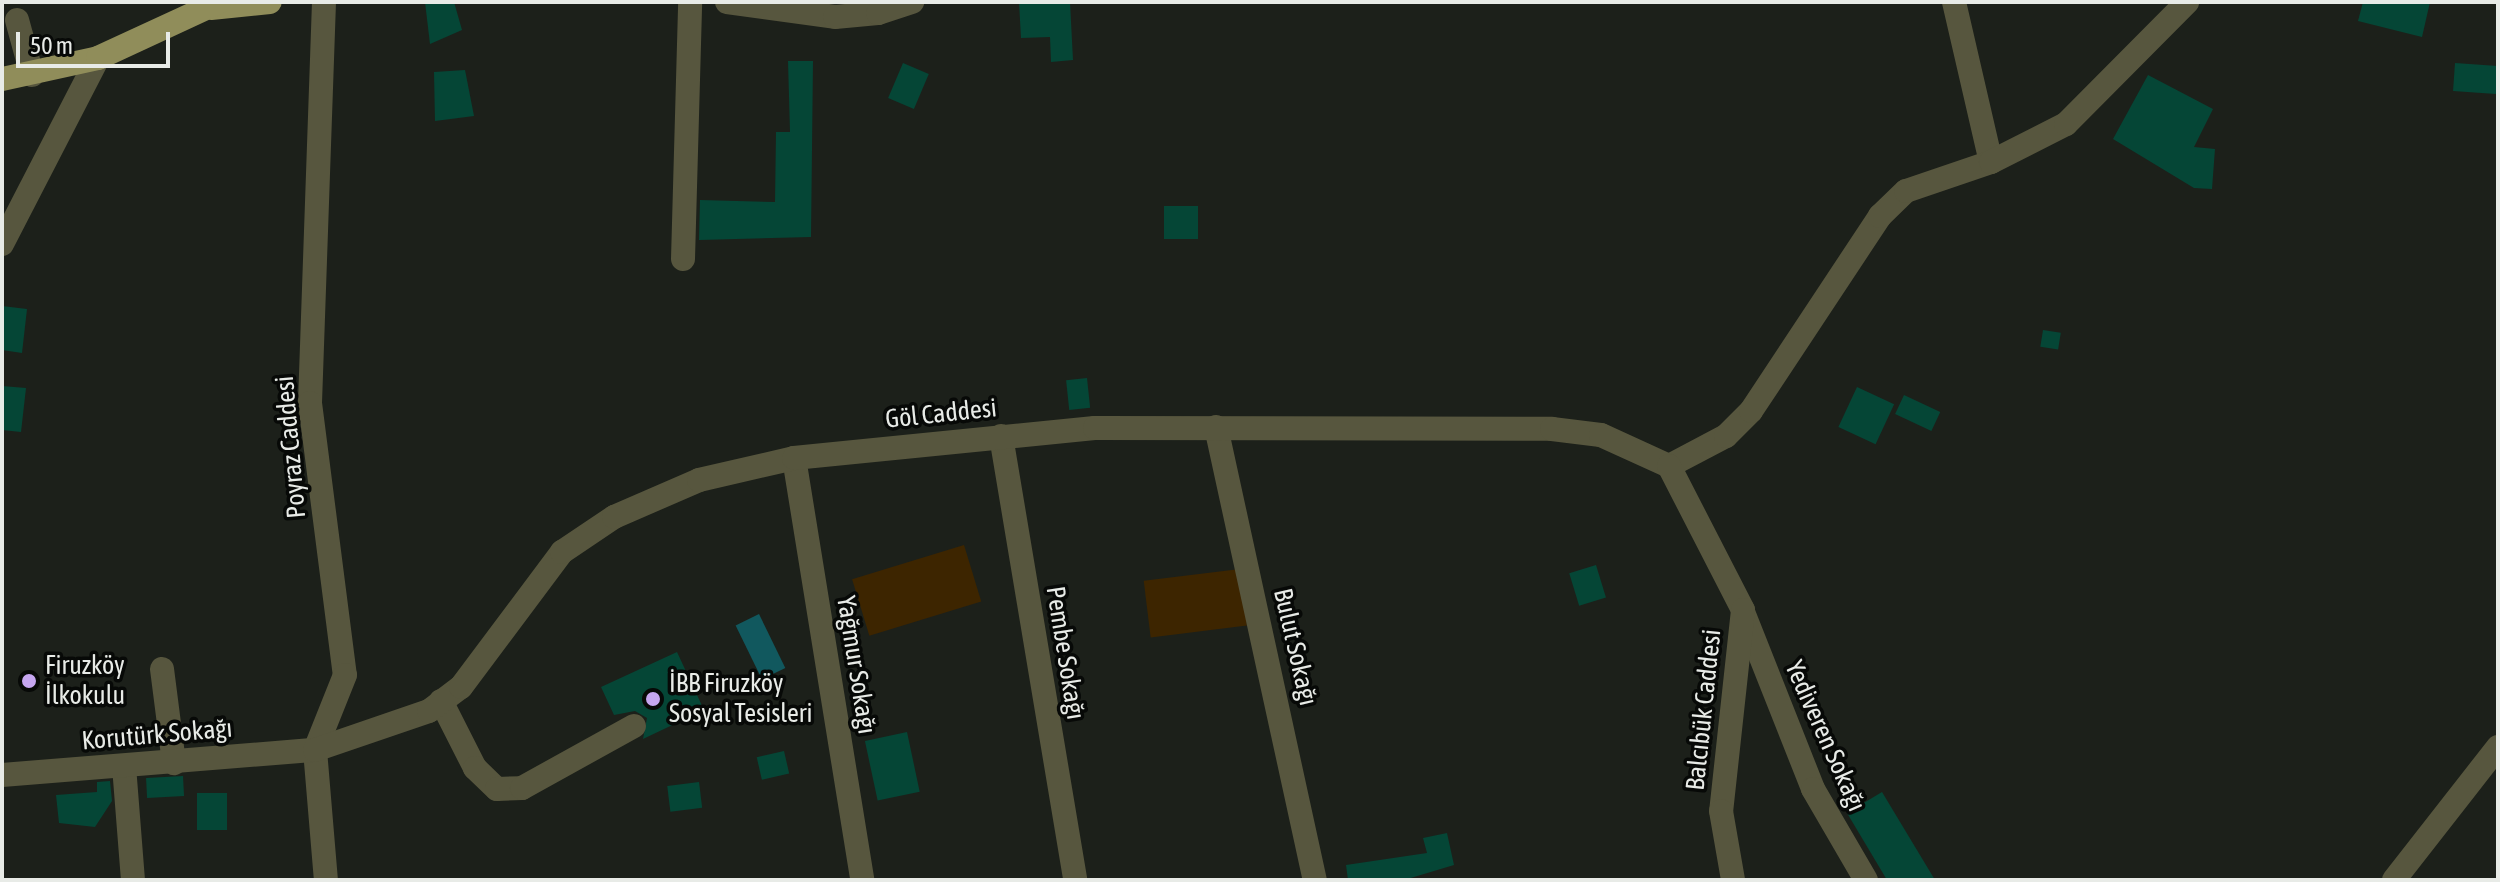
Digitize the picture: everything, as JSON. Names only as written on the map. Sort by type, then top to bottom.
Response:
[{"type":"main road","points":[[2,79],[32,75],[98,58],[215,5],[270,2]]},
{"type":"street","name":"Poyraz Caddesi","points":[[324,2],[310,403],[345,675],[315,750],[326,880]]},
{"type":"street","points":[[683,259],[690,2]]},
{"type":"street","points":[[727,2],[764,4],[835,17],[912,2]]},
{"type":"street","points":[[1954,2],[1991,162]]},
{"type":"street","points":[[1669,466],[1726,436],[1751,411],[1889,208],[1906,191],[1991,162],[2066,124],[2187,2]]},
{"type":"street","points":[[17,20],[32,75]]},
{"type":"street","points":[[2,244],[98,58]]},
{"type":"street","name":"Göl Caddesi","points":[[315,750],[441,701],[461,687],[562,552],[614,517],[699,480],[794,458],[1001,436],[1216,427],[1552,429],[1601,435],[1669,466]]},
{"type":"street","name":"Bulut Sokağı","points":[[1216,427],[1315,880]]},
{"type":"street","name":"Pembe Sokağı","points":[[1001,436],[1075,880]]},
{"type":"street","name":"Yağmur Sokağı","points":[[794,458],[862,880]]},
{"type":"street","name":"Balcıbük Caddesi","points":[[1669,466],[1743,610],[1721,811],[1733,880]]},
{"type":"street","name":"Yediveren Sokağı","points":[[1743,610],[1813,789],[1866,880]]},
{"type":"street","points":[[162,669],[174,763]]},
{"type":"street","points":[[441,701],[475,768],[497,789],[522,788],[634,726]]},
{"type":"street","points":[[2394,880],[2498,747]]},
{"type":"street","name":"Korutürk Sokağı","points":[[2,775],[315,750]]},
{"type":"street","points":[[124,766],[133,880]]},
{"type":"shaded area","points":[[964,545],[981,601],[869,636],[852,579]]},
{"type":"shaded area","points":[[1240,569],[1247,626],[1151,637],[1144,581]]},
{"type":"water","points":[[759,614],[785,668],[762,679],[736,625]]},
{"type":"building","points":[[425,2],[454,2],[462,30],[430,44]]},
{"type":"building","points":[[1019,2],[1070,2],[1073,60],[1051,62],[1050,37],[1021,38]]},
{"type":"building","points":[[2363,2],[2430,2],[2422,37],[2358,21]]},
{"type":"building","points":[[788,61],[813,61],[811,237],[699,240],[700,200],[775,202],[776,132],[790,132]]},
{"type":"building","points":[[903,63],[929,74],[914,109],[888,98]]},
{"type":"building","points":[[2455,63],[2498,66],[2496,94],[2453,91]]},
{"type":"building","points":[[465,70],[474,116],[435,121],[434,72]]},
{"type":"building","points":[[2148,75],[2213,109],[2194,147],[2215,149],[2212,189],[2194,188],[2113,139]]},
{"type":"building","points":[[1164,206],[1198,206],[1198,239],[1164,239]]},
{"type":"building","points":[[2,306],[27,309],[22,353],[2,350]]},
{"type":"building","points":[[2043,330],[2061,333],[2058,350],[2040,347]]},
{"type":"building","points":[[1087,378],[1090,408],[1069,410],[1066,380]]},
{"type":"building","points":[[2,386],[26,388],[21,432],[2,430]]},
{"type":"building","points":[[1857,387],[1894,404],[1876,444],[1838,427]]},
{"type":"building","points":[[1904,395],[1940,412],[1931,431],[1895,414]]},
{"type":"building","points":[[1596,565],[1606,598],[1579,606],[1569,573]]},
{"type":"building","name":"İBB Firuzköy Sosyal Tesisleri","points":[[677,652],[704,710],[643,739],[647,718],[635,711],[614,715],[601,687]]},
{"type":"building","points":[[907,732],[920,792],[878,801],[865,741]]},
{"type":"building","points":[[784,751],[789,773],[762,780],[757,757]]},
{"type":"building","points":[[183,776],[184,796],[147,798],[146,778]]},
{"type":"building","points":[[110,781],[112,801],[95,827],[59,823],[56,795],[97,792],[97,782]]},
{"type":"building","points":[[699,782],[702,808],[670,812],[667,786]]},
{"type":"building","points":[[1882,792],[1935,880],[1887,880],[1847,813]]},
{"type":"building","points":[[197,793],[227,793],[227,830],[197,830]]},
{"type":"building","points":[[1447,833],[1454,865],[1404,880],[1348,880],[1346,865],[1427,853],[1423,838]]},
{"type":"place","name":"Firuzköy İlkokulu","points":[[29,681]]},
{"type":"place","name":"İBB Firuzköy Sosyal Tesisleri","points":[[653,699]]}]
